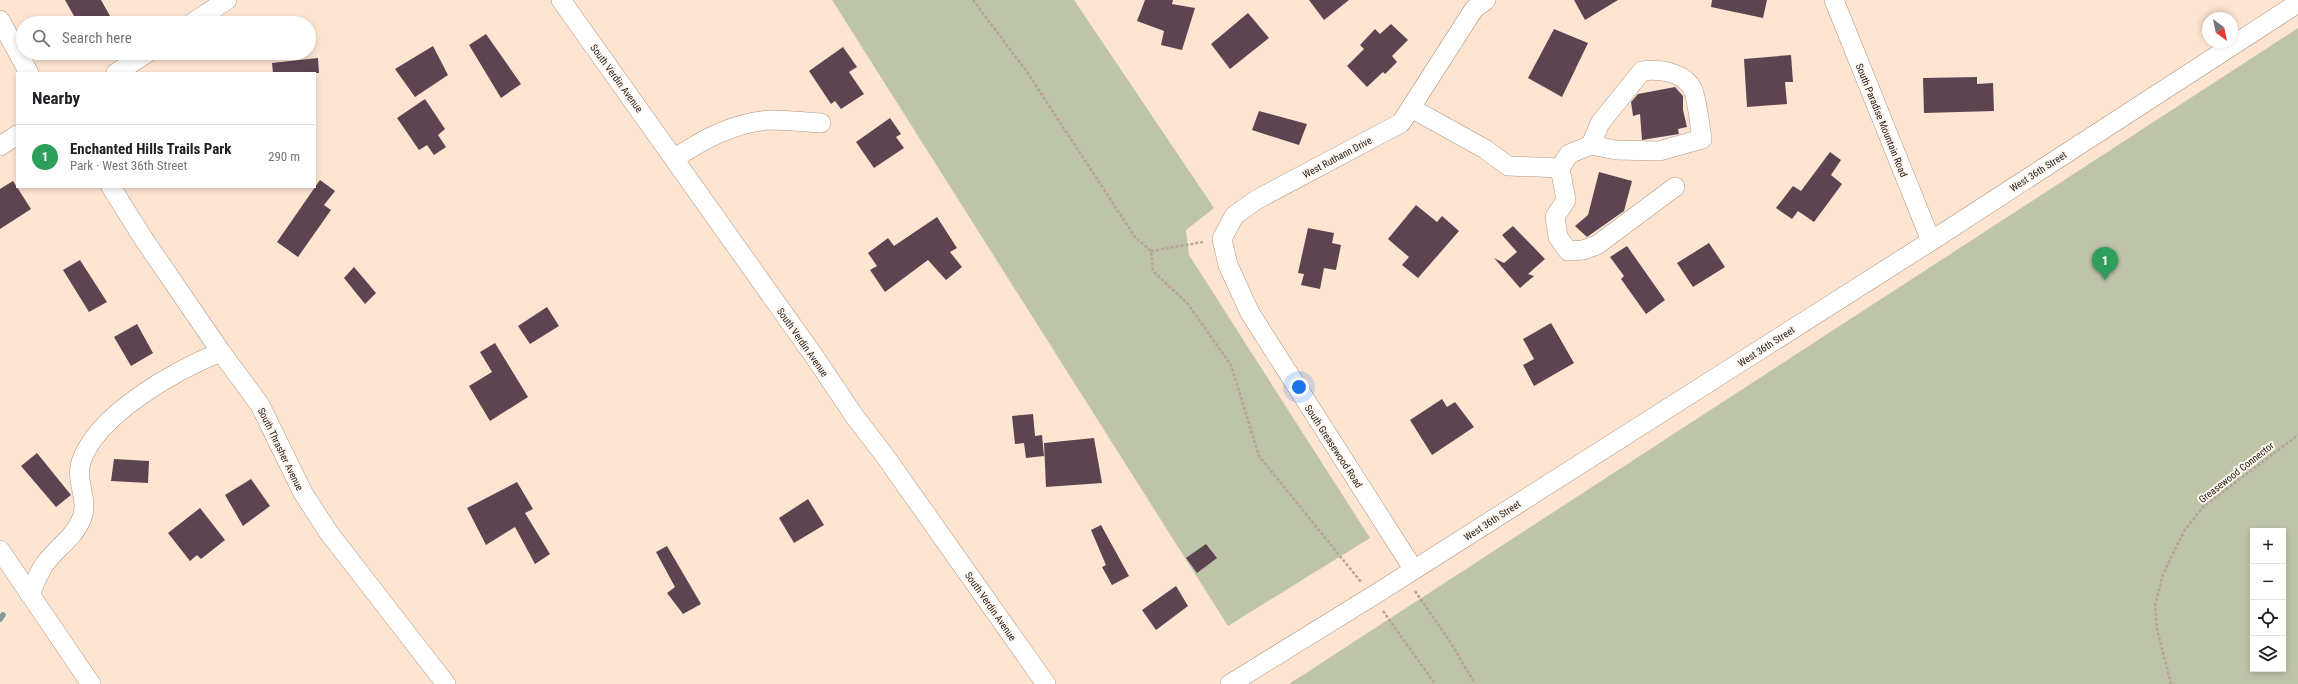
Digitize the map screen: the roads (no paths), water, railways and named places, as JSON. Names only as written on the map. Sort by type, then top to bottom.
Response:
[{"type":"street","points":[[203,16],[227,0]]},
{"type":"street","name":"South Verdin Avenue","points":[[561,0],[814,356],[854,417],[885,456],[1046,684]]},
{"type":"street","name":"South Paradise Mountain Road","points":[[1834,0],[1931,241]]},
{"type":"street","name":"West Ruthann Drive","points":[[1222,239],[1234,216],[1256,200],[1402,123],[1475,3]]},
{"type":"street","name":"West 36th Street","points":[[1241,681],[1372,596],[1931,241],[2298,3]]},
{"type":"street","points":[[0,20],[16,49]]},
{"type":"street","points":[[22,60],[28,72]]},
{"type":"street","points":[[118,72],[136,60]]},
{"type":"street","points":[[1591,145],[1600,123],[1642,71],[1659,69],[1678,76],[1692,88],[1702,139],[1659,151],[1616,150],[1591,145],[1569,154],[1560,168],[1566,200],[1555,217],[1558,236],[1568,251],[1583,250],[1597,245],[1675,187]]},
{"type":"street","points":[[1411,108],[1485,149],[1508,166],[1560,168]]},
{"type":"street","points":[[674,159],[698,143],[733,127],[770,120],[821,123]]},
{"type":"street","points":[[0,146],[16,137]]},
{"type":"street","name":"South Thrasher Avenue","points":[[112,188],[143,238],[221,352],[260,405],[303,493],[329,533],[446,684]]},
{"type":"street","name":"South Greasewood Road","points":[[1222,239],[1228,265],[1250,313],[1409,573]]},
{"type":"street","points":[[30,596],[44,565],[72,536],[82,517],[84,503],[79,478],[81,463],[89,445],[118,414],[142,395],[185,368],[221,352]]},
{"type":"street","points":[[0,550],[91,684]]},
{"type":"waterway","points":[[0,619],[3,615]]},
{"type":"place","name":"Enchanted Hills Trails Park","points":[[2105,280]]}]
